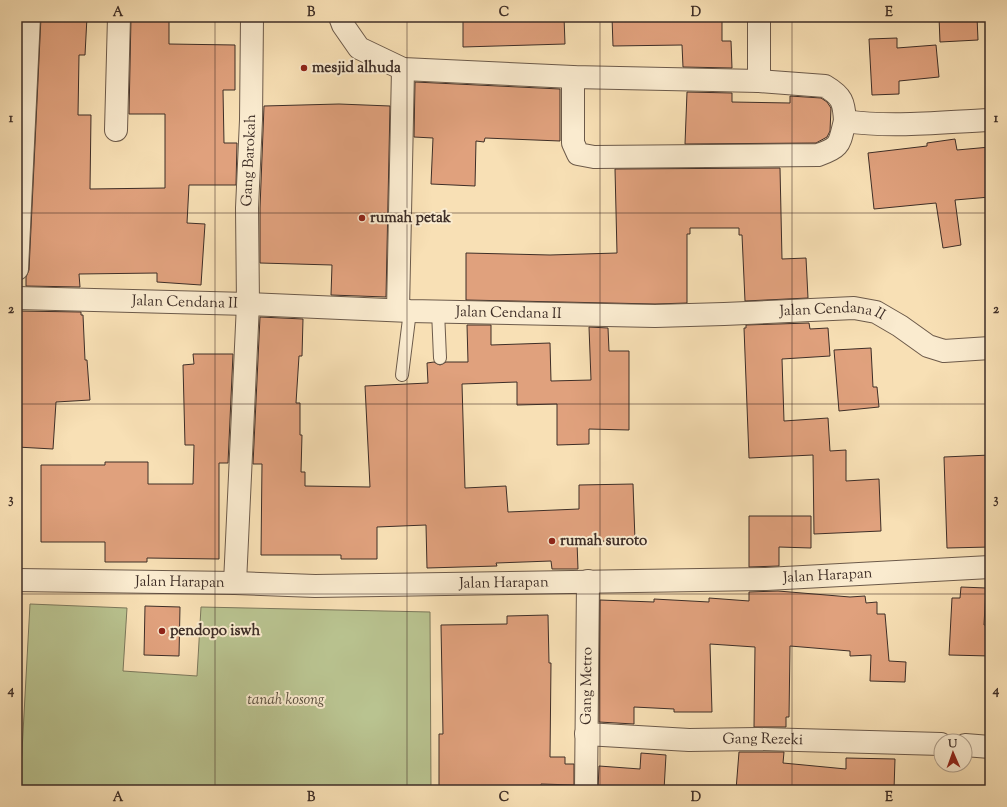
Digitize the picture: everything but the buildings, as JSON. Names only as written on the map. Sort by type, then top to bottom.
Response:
[{"type":"street","points":[[17,269],[29,17]]},
{"type":"street","points":[[116,130],[119,17]]},
{"type":"street","name":"Gang Barokah","points":[[235,583],[248,304],[247,208],[251,120],[252,17]]},
{"type":"street","points":[[340,17],[343,25],[359,48],[377,58],[404,69],[573,77],[759,81],[825,86],[834,91],[844,104],[846,120],[838,146],[831,151],[818,155],[594,157],[578,154],[573,143],[573,77]]},
{"type":"street","points":[[759,17],[759,81]]},
{"type":"street","points":[[404,69],[404,310]]},
{"type":"street","points":[[846,120],[867,124],[990,120]]},
{"type":"street","name":"Jalan Cendana II","points":[[17,298],[655,316],[854,308],[876,312],[900,326],[928,346],[944,351],[990,348]]},
{"type":"street","name":"Jalan Harapan","points":[[17,580],[235,583],[315,586],[766,579],[990,567]]},
{"type":"street","name":"Gang Metro","points":[[586,790],[588,581]]},
{"type":"street","name":"Gang Rezeki","points":[[586,734],[689,740],[766,739],[933,744]]},
{"type":"street","points":[[973,746],[990,747]]},
{"type":"lane","points":[[402,375],[404,310]]},
{"type":"lane","points":[[438,311],[440,358]]},
{"type":"green space","name":"tanah kosong","points":[[30,604],[127,608],[123,671],[197,676],[201,607],[430,612],[431,790],[17,790],[20,788]]},
{"type":"place","name":"mesjid alhuda","points":[[304,68]]},
{"type":"place","name":"rumah petak","points":[[362,218]]},
{"type":"place","name":"rumah suroto","points":[[552,541]]},
{"type":"place","name":"pendopo iswh","points":[[162,631]]}]
